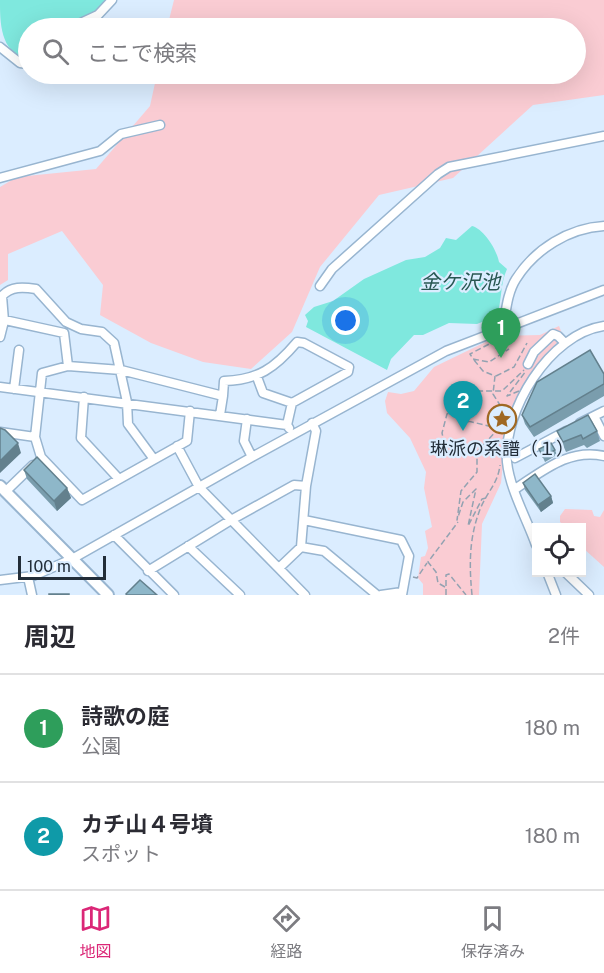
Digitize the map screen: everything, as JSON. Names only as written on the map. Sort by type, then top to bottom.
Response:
[{"type":"main road","points":[[2,489],[108,595]]},
{"type":"street","points":[[92,18],[98,15],[112,0]]},
{"type":"street","points":[[0,47],[18,61]]},
{"type":"street","points":[[0,178],[100,151],[121,134],[160,125]]},
{"type":"street","points":[[320,286],[332,269],[438,174],[449,167],[604,136]]},
{"type":"street","points":[[502,328],[515,279],[537,255],[559,238],[580,230],[604,226]]},
{"type":"street","points":[[0,337],[2,296],[8,290],[36,289],[66,322],[81,329],[102,332],[114,343],[127,402],[128,424],[153,458]]},
{"type":"street","points":[[0,580],[28,577],[72,559],[312,423],[446,351],[604,290]]},
{"type":"street","points":[[2,320],[64,333],[68,366]]},
{"type":"street","points":[[532,364],[579,334],[604,326]]},
{"type":"street","points":[[532,532],[507,463],[511,434],[529,384],[534,352],[553,334],[565,343]]},
{"type":"street","points":[[220,415],[224,381],[257,377],[284,357],[297,342],[304,343],[349,367],[348,372],[292,403],[263,393],[257,377]]},
{"type":"street","points":[[14,388],[19,350]]},
{"type":"street","points":[[190,411],[187,441],[82,500],[41,457],[35,436],[42,374],[68,366],[121,370],[223,396]]},
{"type":"street","points":[[0,387],[287,425]]},
{"type":"street","points":[[84,397],[81,438],[119,479]]},
{"type":"street","points":[[292,403],[287,425],[293,434]]},
{"type":"street","points":[[514,458],[604,411]]},
{"type":"street","points":[[594,416],[604,436]]},
{"type":"street","points":[[247,419],[244,441],[252,457]]},
{"type":"street","points":[[279,568],[301,547],[306,486],[316,431],[312,423]]},
{"type":"street","points":[[0,432],[35,436]]},
{"type":"street","points":[[177,446],[199,487],[305,595]]},
{"type":"street","points":[[515,489],[555,463],[578,453],[604,456]]},
{"type":"street","points":[[2,489],[41,457]]},
{"type":"street","points":[[148,571],[231,520],[294,485],[306,486]]},
{"type":"street","points":[[301,547],[324,551],[379,595],[402,594],[409,556],[401,540],[304,520]]},
{"type":"street","points":[[114,535],[174,595]]},
{"type":"street","points":[[188,546],[240,595]]},
{"type":"street","points":[[28,577],[32,595]]},
{"type":"street","points":[[549,577],[556,595]]},
{"type":"street","points":[[569,577],[589,595]]},
{"type":"path","points":[[496,349],[499,343],[494,343],[497,340],[470,354],[483,371],[495,376],[513,368],[527,343]]},
{"type":"path","points":[[473,359],[493,362],[509,349]]},
{"type":"path","points":[[477,453],[471,447],[444,442],[442,433],[445,417],[461,407],[475,389],[492,392],[506,389],[532,364]]},
{"type":"path","points":[[519,395],[517,391],[507,396],[532,364]]},
{"type":"path","points":[[495,376],[492,392],[498,402],[506,407]]},
{"type":"path","points":[[457,391],[467,397]]},
{"type":"path","points":[[450,412],[469,417],[468,422],[506,430]]},
{"type":"path","points":[[458,520],[461,491],[477,472],[477,453],[498,429]]},
{"type":"path","points":[[472,595],[470,544],[486,498],[496,486],[500,462]]},
{"type":"path","points":[[406,576],[417,578],[457,525],[463,502],[476,489],[468,525],[482,499],[486,498]]},
{"type":"path","points":[[428,562],[436,572],[438,583],[445,587]]},
{"type":"path","points":[[446,595],[446,575],[452,575],[466,595]]},
{"type":"shaded area","points":[[174,0],[604,0],[604,95],[533,105],[453,178],[379,195],[320,267],[292,332],[251,369],[203,362],[151,343],[100,315],[103,285],[62,231],[8,254],[8,280],[0,285],[0,187],[17,177],[96,169],[150,106],[155,84],[586,84],[586,18],[170,18]]},
{"type":"shaded area","points":[[559,326],[563,336],[543,358],[528,380],[504,453],[501,483],[482,524],[479,595],[423,595],[423,584],[418,578],[421,557],[425,556],[428,548],[425,531],[432,527],[424,488],[426,472],[410,438],[387,413],[385,401],[388,392],[401,394],[414,391],[434,367],[498,336],[540,335]]},
{"type":"shaded area","points":[[565,509],[592,510],[594,516],[600,517],[604,510],[604,567],[586,551],[586,523],[561,523],[560,516]]},
{"type":"water","points":[[0,0],[106,1],[82,18],[18,18],[18,56],[11,50],[3,35]]},
{"type":"water","name":"金ケ沢池","points":[[472,226],[481,231],[493,246],[499,262],[507,269],[497,316],[477,324],[449,323],[423,335],[414,335],[391,359],[387,370],[306,327],[308,321],[305,315],[314,307],[333,301],[364,279],[406,260],[425,257],[440,248],[446,238],[456,240]]},
{"type":"building","points":[[590,350],[604,374],[604,384],[530,427],[522,415],[537,382]]},
{"type":"building","points":[[588,415],[597,431],[583,439],[581,435],[563,442],[557,431]]},
{"type":"building","points":[[0,428],[18,443],[0,461]]},
{"type":"building","points":[[551,443],[555,450],[543,457],[539,449]]},
{"type":"building","points":[[37,457],[67,488],[54,501],[24,470]]},
{"type":"building","points":[[535,474],[551,496],[538,505],[523,483]]},
{"type":"building","points":[[140,580],[157,595],[127,595]]},
{"type":"place","name":"詩歌の庭","points":[[501,358]]},
{"type":"place","name":"琳派の系譜（１）","points":[[502,419]]},
{"type":"place","name":"カチ山４号墳","points":[[463,431]]}]
